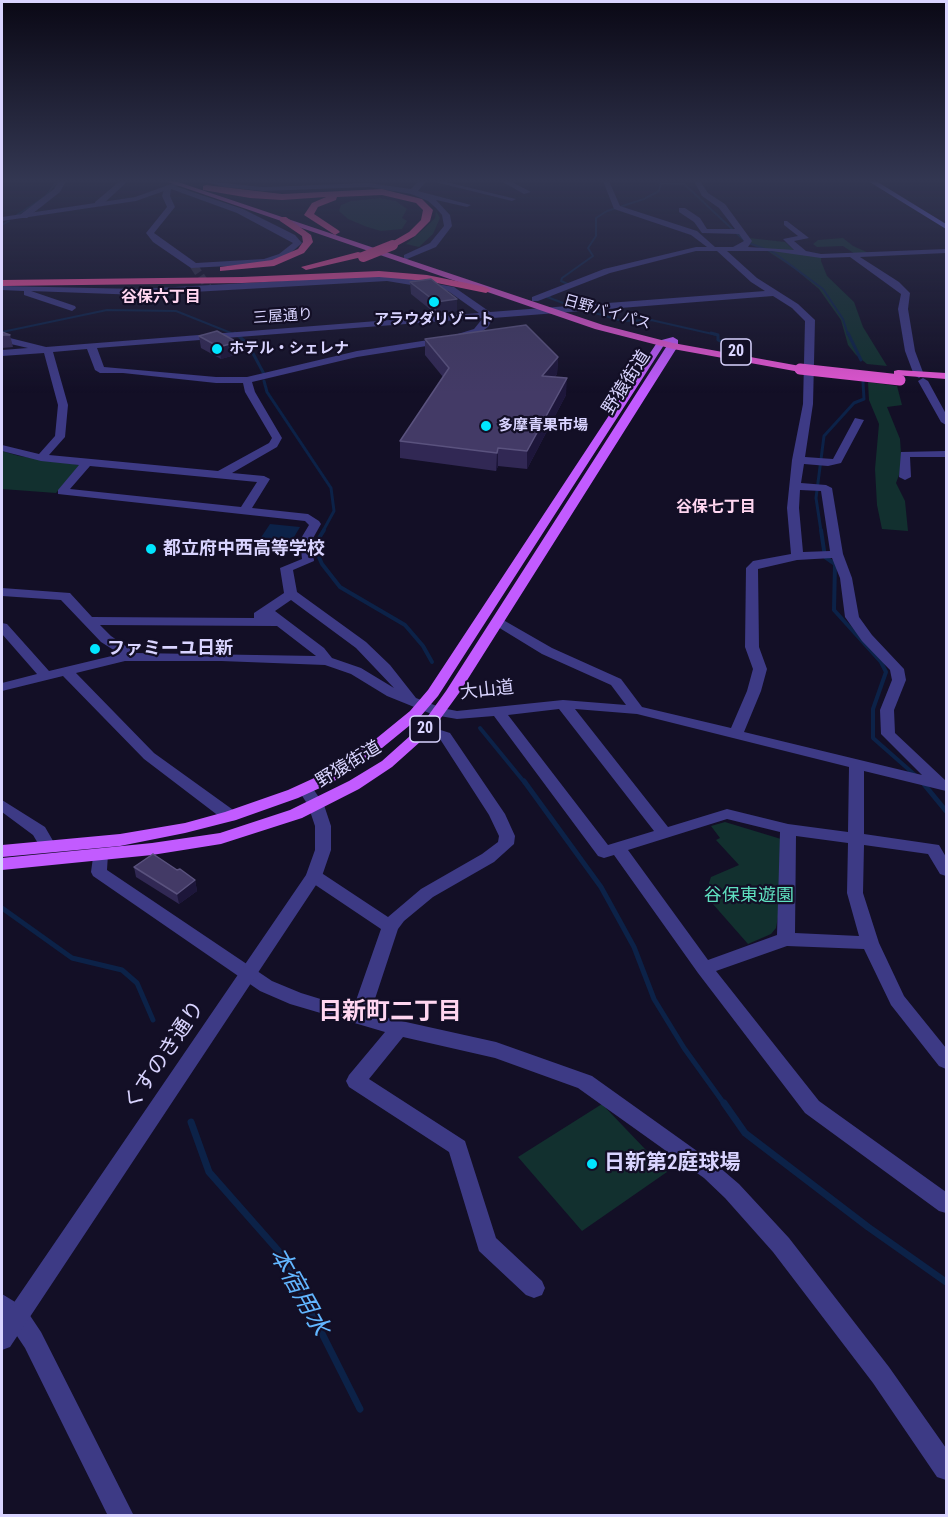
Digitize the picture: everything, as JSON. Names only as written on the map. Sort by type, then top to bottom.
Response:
[{"type":"highway","points":[[147,272],[230,269],[284,260],[300,252]]},
{"type":"highway","points":[[191,281],[300,271],[371,252]]},
{"type":"highway","name":"日野バイパス","points":[[377,252],[549,311],[669,343],[800,365],[921,378],[946,383]]},
{"type":"highway","name":"日野バイパス","points":[[392,252],[669,343]]},
{"type":"highway","points":[[2,277],[86,273],[266,272],[360,256]]},
{"type":"highway","points":[[2,277],[56,281],[191,281],[389,274],[427,278],[486,290]]},
{"type":"highway","name":"日野バイパス","points":[[921,378],[946,376]]},
{"type":"main road","name":"野猿街道","points":[[2,864],[187,844],[221,838],[275,822],[316,805],[354,786],[387,764],[425,730],[439,712],[498,621],[669,343]]},
{"type":"main road","name":"野猿街道","points":[[2,850],[156,834],[230,816],[328,778],[364,754],[423,706],[669,343]]},
{"type":"street","points":[[173,252],[194,266],[264,261],[282,256],[287,252]]},
{"type":"street","points":[[407,257],[418,252]]},
{"type":"street","points":[[535,299],[607,271],[685,252]]},
{"type":"street","points":[[719,252],[754,280],[795,306],[810,320],[808,404],[798,460],[793,508],[796,556]]},
{"type":"street","points":[[792,252],[821,256],[931,252]]},
{"type":"street","points":[[853,256],[897,284],[906,293],[903,309],[910,351],[921,378],[946,422]]},
{"type":"street","points":[[2,288],[140,292],[387,278],[451,289],[487,315]]},
{"type":"street","points":[[13,288],[72,308]]},
{"type":"street","name":"三屋通り","points":[[2,353],[775,293]]},
{"type":"street","points":[[487,315],[522,302]]},
{"type":"street","points":[[91,346],[100,370],[247,381],[357,354],[449,340],[477,331],[485,325],[487,315]]},
{"type":"street","points":[[2,339],[48,350],[63,405],[60,437],[41,458]]},
{"type":"street","points":[[221,474],[273,445],[277,438],[250,392],[247,381]]},
{"type":"street","points":[[798,460],[837,461],[859,420]]},
{"type":"street","points":[[2,448],[41,458],[264,479],[244,511]]},
{"type":"street","points":[[905,477],[905,454],[946,454]]},
{"type":"street","points":[[87,463],[62,492],[308,518],[315,524],[306,540],[308,561],[286,568],[291,594],[361,645],[409,698]]},
{"type":"street","points":[[795,486],[826,488],[829,555],[846,578],[852,617],[867,638],[897,669],[898,680],[887,710],[888,734],[932,783]]},
{"type":"street","points":[[735,735],[754,691],[760,669],[752,647],[752,568],[757,564],[796,556],[829,555]]},
{"type":"street","points":[[2,592],[65,596],[106,639],[133,657]]},
{"type":"street","points":[[247,623],[291,594]]},
{"type":"street","points":[[266,611],[319,651],[327,661]]},
{"type":"street","points":[[87,621],[281,622]]},
{"type":"street","points":[[498,621],[547,651],[616,682],[637,710]]},
{"type":"street","points":[[2,627],[47,677]]},
{"type":"street","name":"大山道","points":[[2,687],[68,673],[125,657],[221,657],[327,661],[356,671],[392,693],[439,712],[457,715],[563,704],[637,710],[932,783]]},
{"type":"street","points":[[68,673],[149,756],[230,816]]},
{"type":"street","points":[[563,704],[664,833]]},
{"type":"street","points":[[498,712],[604,852],[727,814],[788,829],[933,849],[946,870]]},
{"type":"street","points":[[359,1018],[390,927],[405,910],[427,893],[488,858],[506,844],[507,836],[497,814],[445,736],[425,730]]},
{"type":"street","points":[[857,765],[855,892],[870,943],[897,1000],[946,1060]]},
{"type":"street","name":"くすのき通り","points":[[2,1339],[9,1311],[248,974],[314,876],[323,850],[322,826],[316,805],[305,788]]},
{"type":"street","points":[[2,805],[39,831],[48,846]]},
{"type":"street","points":[[786,939],[788,829]]},
{"type":"street","points":[[618,848],[704,968],[812,1107],[946,1204]]},
{"type":"street","points":[[100,854],[99,872],[266,986],[296,999],[359,1018],[496,1050],[541,1064],[585,1082],[711,1172],[732,1191],[781,1245],[881,1375],[946,1468]]},
{"type":"street","points":[[314,876],[390,927]]},
{"type":"street","points":[[704,968],[786,939],[870,943]]},
{"type":"street","points":[[399,1029],[356,1081],[458,1147],[487,1244],[534,1288]]},
{"type":"street","points":[[9,1311],[33,1340],[122,1515]]},
{"type":"green space","points":[[769,252],[798,252],[821,257],[827,276],[854,302],[863,327],[887,366],[867,364],[856,355],[848,345],[841,320],[819,289]]},
{"type":"green space","points":[[852,252],[871,254],[855,254]]},
{"type":"green space","points":[[868,382],[897,386],[902,405],[887,407],[900,439],[902,467],[896,483],[905,501],[908,531],[882,529],[877,505],[875,469],[879,424],[869,400]]},
{"type":"green space","points":[[2,451],[19,456],[80,465],[56,493],[2,489]]},
{"type":"green space","name":"谷保東遊園","points":[[725,822],[781,839],[780,906],[776,928],[771,934],[748,944],[705,895],[711,877],[739,865],[716,840],[720,838],[711,826]]},
{"type":"green space","name":"日新第2庭球場","points":[[602,1104],[667,1172],[582,1231],[518,1157]]},
{"type":"water","points":[[270,524],[300,527],[287,549],[256,545]]},
{"type":"building","points":[[431,279],[457,299],[436,302],[410,282]]},
{"type":"building","name":"多摩青果市場","points":[[526,325],[558,357],[542,376],[567,378],[527,451],[498,448],[497,453],[400,441],[449,368],[425,339]]},
{"type":"building","points":[[217,331],[237,342],[219,347],[199,336]]},
{"type":"building","points":[[153,854],[195,880],[177,894],[134,867]]},
{"type":"waterway","points":[[570,285],[561,281],[562,278],[593,256],[590,252]]},
{"type":"waterway","points":[[772,252],[823,289],[843,319],[848,335]]},
{"type":"waterway","points":[[550,296],[547,297],[574,307]]},
{"type":"waterway","points":[[2,332],[107,310],[176,311],[236,335]]},
{"type":"waterway","points":[[585,310],[622,321],[651,320],[717,335]]},
{"type":"waterway","points":[[235,333],[248,344],[264,374]]},
{"type":"waterway","points":[[711,333],[718,335],[718,340],[734,347]]},
{"type":"waterway","points":[[848,333],[861,360]]},
{"type":"waterway","points":[[264,381],[267,392],[331,488],[334,511],[323,531]]},
{"type":"waterway","points":[[821,531],[816,498],[824,436],[854,403],[864,399],[863,382]]},
{"type":"waterway","points":[[324,530],[319,538],[318,555],[322,564],[340,587],[405,625],[423,646],[432,662]]},
{"type":"waterway","points":[[821,530],[825,557],[835,564],[834,610],[881,662],[886,672],[873,709],[873,738],[915,775]]},
{"type":"waterway","points":[[480,728],[525,783]]},
{"type":"waterway","points":[[524,781],[601,887],[634,947],[654,999],[684,1048],[725,1105]]},
{"type":"waterway","points":[[923,783],[946,811]]},
{"type":"waterway","name":"本宿用水","points":[[2,908],[72,958],[122,970],[137,983],[153,1020]]},
{"type":"waterway","points":[[724,1103],[745,1133],[868,1227],[946,1282]]},
{"type":"waterway","name":"本宿用水","points":[[191,1122],[209,1172],[283,1256],[360,1409]]},
{"type":"tunnel","points":[[194,266],[208,287]]},
{"type":"place","name":"アラウダリゾート","points":[[434,302]]},
{"type":"place","name":"ホテル・シェレナ","points":[[217,349]]},
{"type":"place","name":"多摩青果市場","points":[[486,426]]},
{"type":"place","name":"都立府中西高等学校","points":[[151,549]]},
{"type":"place","name":"ファミーユ日新","points":[[95,649]]},
{"type":"place","name":"日新第2庭球場","points":[[592,1164]]},
{"type":"district","name":"谷保六丁目","points":[[161,298]]},
{"type":"district","name":"谷保七丁目","points":[[716,508]]},
{"type":"district","name":"日新町二丁目","points":[[390,1013]]}]
